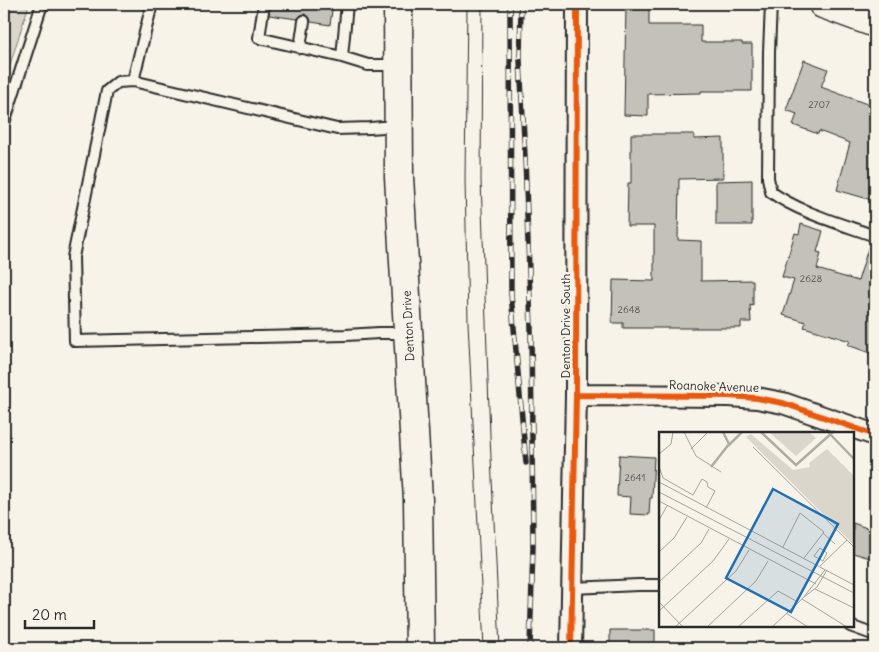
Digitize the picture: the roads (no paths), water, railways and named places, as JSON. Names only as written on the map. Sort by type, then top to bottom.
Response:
[{"type":"main road","name":"Denton Drive","points":[[398,4],[399,177],[418,500],[420,648]]},
{"type":"main road","points":[[823,4],[875,23]]},
{"type":"street","name":"Denton Drive South","points":[[571,648],[576,395],[577,4]]},
{"type":"street","name":"Roanoke Avenue","points":[[576,395],[729,396],[757,398],[783,403],[875,435]]},
{"type":"lane","points":[[4,123],[42,4]]},
{"type":"lane","points":[[133,81],[152,4]]},
{"type":"lane","points":[[264,4],[259,38],[342,57],[368,65],[398,66]]},
{"type":"lane","points":[[342,57],[347,4]]},
{"type":"lane","points":[[771,4],[768,178],[771,192],[783,201],[826,219],[875,236]]},
{"type":"lane","points":[[300,48],[304,21]]},
{"type":"lane","points":[[399,126],[336,129],[133,81],[118,82],[107,91],[73,258],[74,341],[409,333]]},
{"type":"lane","points":[[572,588],[659,585]]},
{"type":"lane","points":[[853,627],[875,635]]},
{"type":"tram line","points":[[467,4],[465,180],[468,322],[484,648]]},
{"type":"tram line","points":[[482,4],[481,180],[500,648]]},
{"type":"railway","points":[[510,4],[511,294],[526,463]]},
{"type":"railway","points":[[521,4],[520,60],[531,328],[533,547],[530,648]]}]
